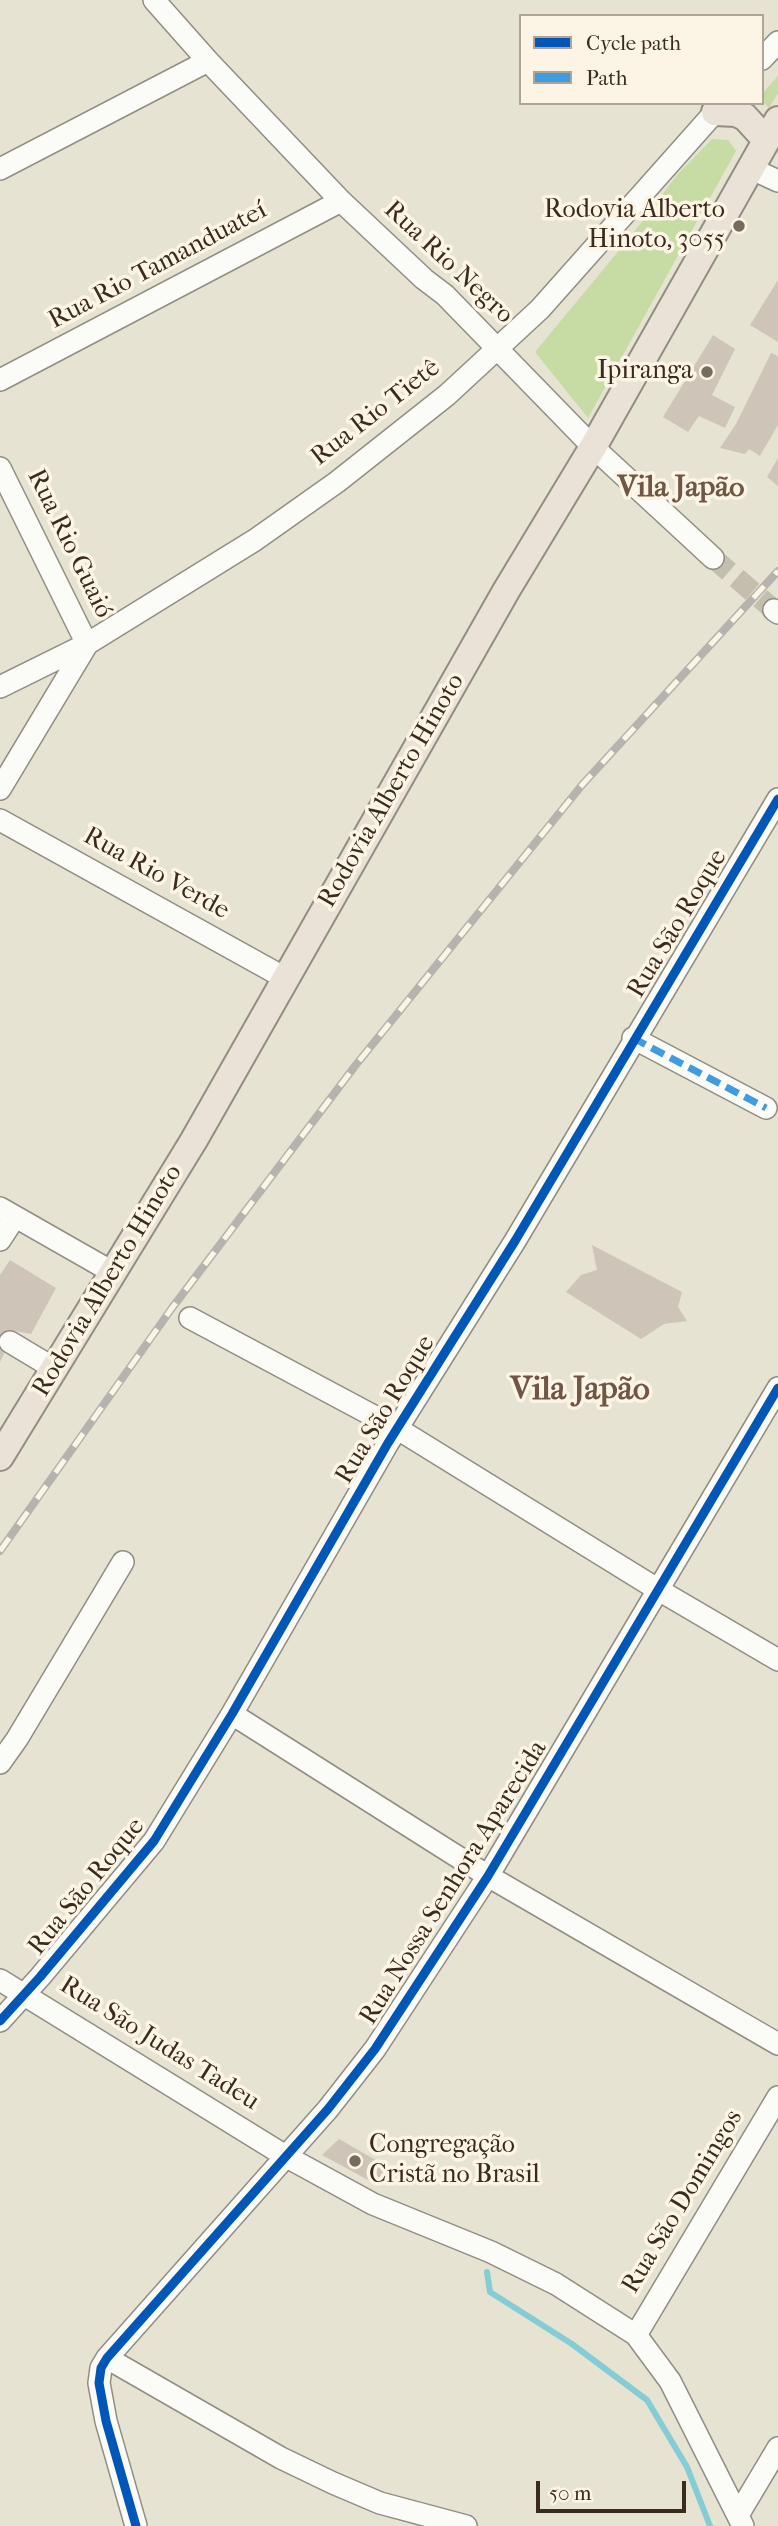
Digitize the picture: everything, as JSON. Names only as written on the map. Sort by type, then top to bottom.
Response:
[{"type":"main road","points":[[719,107],[772,130]]},
{"type":"main road","name":"Rodovia Alberto Hinoto","points":[[0,1457],[194,1140],[772,130]]},
{"type":"street","name":"Rua Rio Negro","points":[[154,0],[341,201],[424,279],[445,295],[593,447],[713,558]]},
{"type":"street","points":[[764,57],[778,42]]},
{"type":"street","points":[[0,169],[208,61]]},
{"type":"street","name":"Rua Rio Tietê","points":[[0,687],[87,644],[255,540],[447,395],[540,309],[719,107]]},
{"type":"street","points":[[750,168],[778,181]]},
{"type":"street","name":"Rua Rio Tamanduateí","points":[[0,380],[341,201]]},
{"type":"street","name":"Rua Rio Guaió","points":[[0,468],[87,644]]},
{"type":"street","points":[[0,789],[87,644]]},
{"type":"street","name":"Rua São Roque","points":[[0,2021],[154,1841],[232,1714],[398,1429],[515,1241],[778,799]]},
{"type":"street","name":"Rua Rio Verde","points":[[0,820],[285,978]]},
{"type":"street","points":[[634,1038],[766,1108]]},
{"type":"street","points":[[0,1240],[7,1213],[114,1273]]},
{"type":"street","points":[[190,1318],[398,1429],[657,1589],[778,1660]]},
{"type":"street","points":[[10,1342],[55,1369]]},
{"type":"street","name":"Rua Nossa Senhora Aparecida","points":[[107,2358],[287,2157],[375,2049],[488,1876],[778,1388]]},
{"type":"street","points":[[0,1763],[123,1562]]},
{"type":"street","points":[[232,1714],[488,1876],[778,2044]]},
{"type":"street","name":"Rua São Judas Tadeu","points":[[0,1980],[287,2157],[373,2204],[491,2252],[556,2284],[636,2335]]},
{"type":"street","name":"Rua São Domingos","points":[[636,2335],[778,2097]]},
{"type":"street","points":[[636,2335],[670,2381],[741,2520]]},
{"type":"street","points":[[136,2526],[99,2383],[101,2368],[107,2358],[281,2458],[333,2483],[380,2503],[466,2526]]},
{"type":"street","points":[[741,2520],[778,2448]]},
{"type":"green space","points":[[778,76],[778,93],[769,108],[764,103],[764,92]]},
{"type":"green space","points":[[712,139],[728,140],[736,151],[588,418],[535,352],[631,236],[677,175]]},
{"type":"building","points":[[778,280],[778,342],[750,325]]},
{"type":"building","name":"Ipiranga","points":[[713,335],[735,349],[712,395],[735,407],[725,428],[699,416],[688,432],[663,417]]},
{"type":"building","points":[[771,353],[778,356],[778,425],[760,456],[749,449],[745,454],[720,448],[736,424]]},
{"type":"building","points":[[778,458],[778,486],[767,477]]},
{"type":"building","points":[[592,1245],[682,1292],[678,1307],[687,1321],[664,1324],[641,1339],[566,1292],[581,1275],[597,1270]]},
{"type":"building","points":[[10,1260],[56,1288],[31,1334],[15,1331],[0,1362],[0,1275]]},
{"type":"building","name":"Congregação Cristã no Brasil","points":[[339,2139],[388,2167],[377,2185],[322,2155]]},
{"type":"waterway","points":[[487,2272],[490,2292],[572,2344],[647,2400],[687,2467],[710,2526]]},
{"type":"tunnel","points":[[713,558],[774,610]]},
{"type":"railway","points":[[0,1551],[172,1308],[355,1066],[582,785],[778,571]]},
{"type":"marked path","points":[[633,1038],[766,1108]]},
{"type":"cycle path","points":[[0,2021],[154,1841],[232,1714],[388,1443],[515,1241],[778,799]]},
{"type":"cycle path","points":[[136,2526],[106,2421],[99,2383],[101,2368],[328,2109],[375,2049],[488,1876],[778,1388]]},
{"type":"place","name":"Rodovia Alberto Hinoto, 3055","points":[[739,226]]},
{"type":"place","name":"Ipiranga","points":[[707,372]]},
{"type":"place","name":"Congregação Cristã no Brasil","points":[[355,2161]]},
{"type":"district","name":"Vila Japão","points":[[681,489]]},
{"type":"district","name":"Vila Japão","points":[[580,1391]]}]
